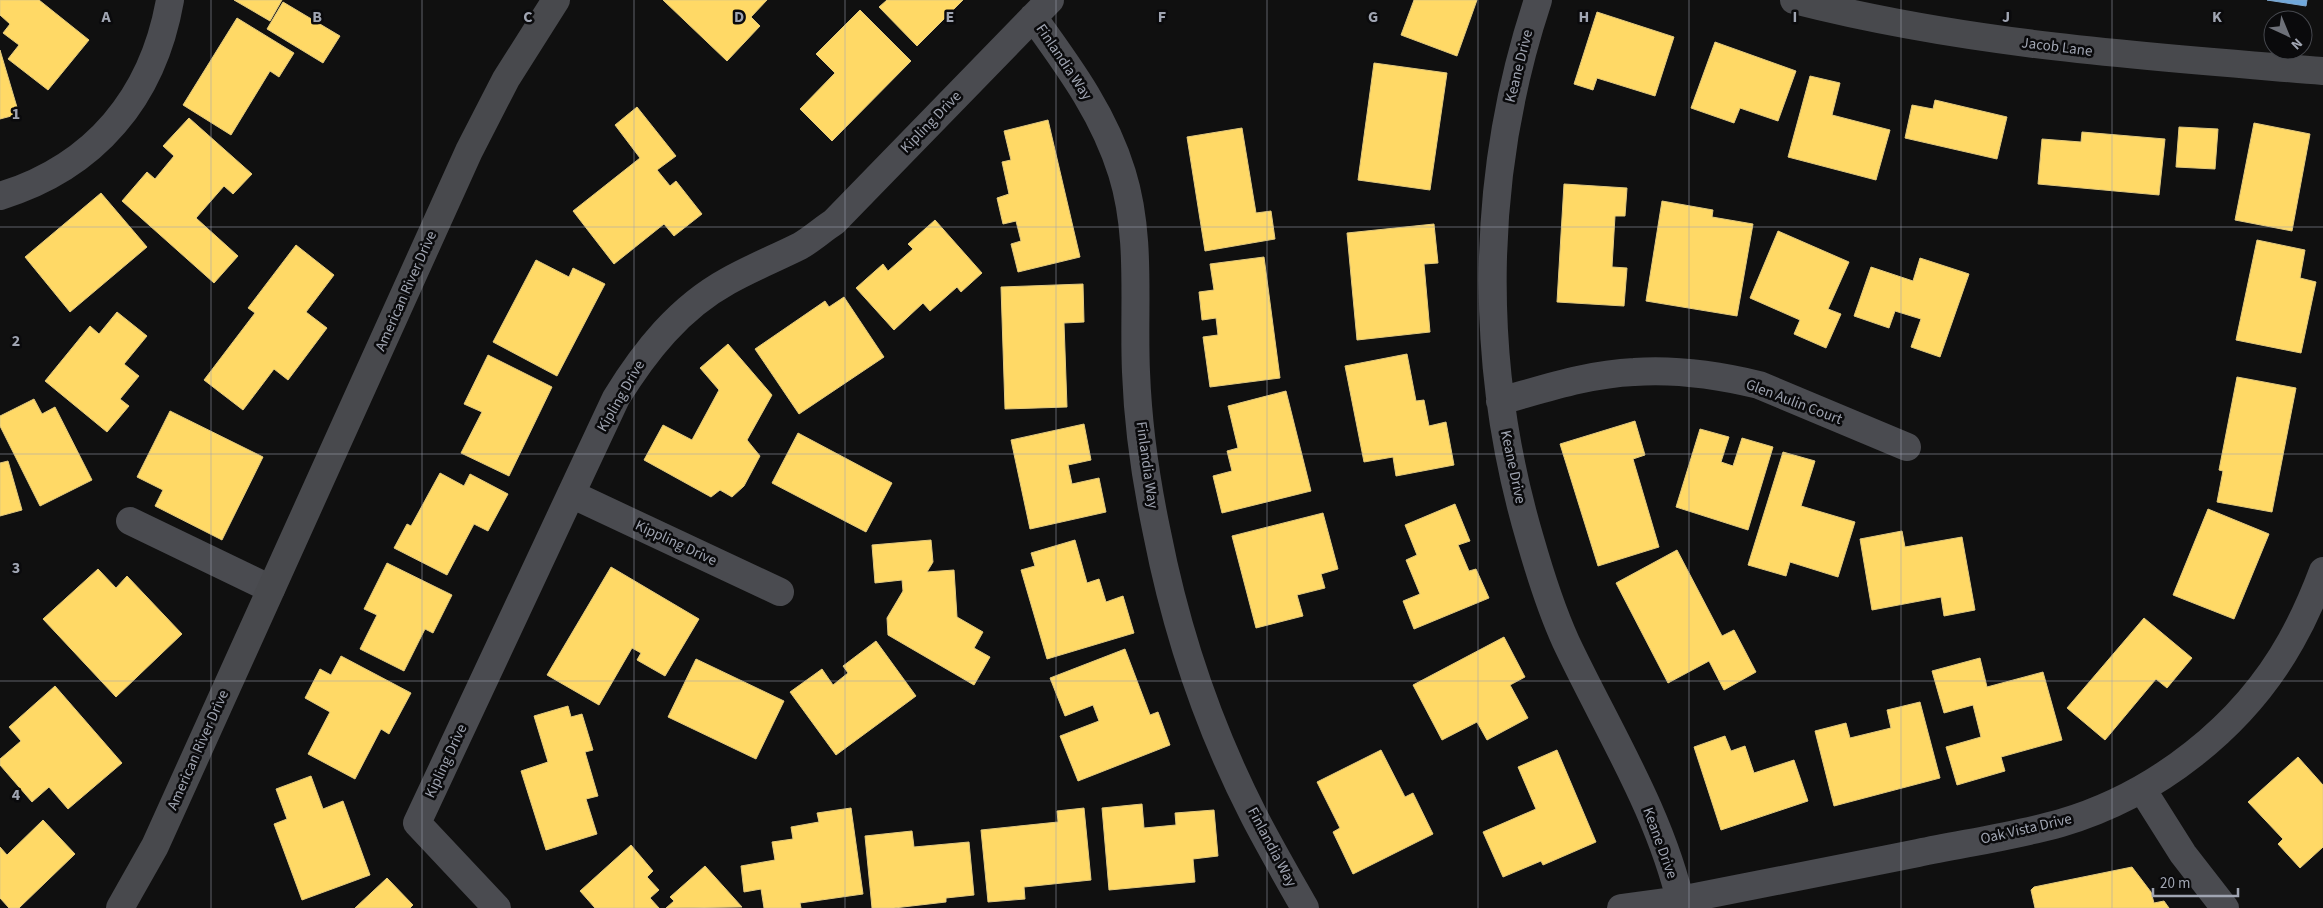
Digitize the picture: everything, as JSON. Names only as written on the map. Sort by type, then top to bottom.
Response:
[{"type":"street","points":[[0,196],[35,183],[71,162],[103,136],[130,104],[151,68],[165,29],[170,0]]},
{"type":"street","name":"American River Drive","points":[[120,908],[155,846],[469,151],[506,79],[556,0]]},
{"type":"street","name":"Keane Drive","points":[[1538,0],[1514,84],[1502,146],[1495,209],[1492,304],[1500,401],[1516,491],[1542,582],[1565,641],[1636,779],[1664,848],[1681,904]]},
{"type":"street","name":"Jacob Lane","points":[[1794,0],[1849,14],[1941,32],[2055,48],[2323,71]]},
{"type":"street","name":"Kipling Drive","points":[[497,908],[417,823],[616,398],[637,363],[663,332],[694,304],[727,281],[801,245],[834,222],[1041,8]]},
{"type":"street","name":"Finlandia Way","points":[[1041,8],[1106,128],[1128,194],[1134,240],[1136,374],[1144,454],[1156,533],[1175,611],[1192,668],[1253,816],[1305,908]]},
{"type":"street","name":"Glen Aulin Court","points":[[1500,401],[1583,379],[1633,372],[1684,372],[1734,379],[1759,385],[1907,447]]},
{"type":"street","name":"Kippling Drive","points":[[571,494],[780,592]]},
{"type":"street","points":[[130,521],[271,589]]},
{"type":"street","name":"Oak Vista Drive","points":[[1622,908],[1681,904],[2040,829],[2102,808],[2163,776],[2203,746],[2228,724],[2269,676],[2291,642],[2310,604],[2323,571]]},
{"type":"street","points":[[2142,788],[2183,854],[2225,908]]},
{"type":"building: Homes","points":[[0,0],[39,0],[89,40],[48,90],[8,59],[19,45],[3,33],[10,24],[0,15]]},
{"type":"building: Homes","points":[[234,0],[282,0],[270,21]]},
{"type":"building: Homes","points":[[663,0],[767,0],[751,17],[760,26],[727,61]]},
{"type":"building: Homes","points":[[887,0],[963,0],[917,46],[879,7]]},
{"type":"building: Homes","points":[[1414,0],[1477,0],[1457,56],[1401,35]]},
{"type":"building: Homes","points":[[283,2],[340,36],[323,63],[267,29]]},
{"type":"building: Homes","points":[[860,10],[911,61],[832,141],[800,109],[835,73],[816,54]]},
{"type":"building: Homes","points":[[1597,12],[1674,37],[1655,96],[1597,78],[1593,90],[1574,84]]},
{"type":"building: Homes","points":[[237,18],[294,53],[279,77],[270,71],[231,135],[183,105]]},
{"type":"building: Homes","points":[[1715,42],[1796,71],[1778,121],[1740,108],[1734,123],[1691,108]]},
{"type":"building: Homes","points":[[0,50],[19,114],[0,119]]},
{"type":"building: Homes","points":[[1374,63],[1447,73],[1430,190],[1358,180]]},
{"type":"building: Homes","points":[[1810,76],[1840,83],[1832,115],[1890,130],[1876,180],[1788,157]]},
{"type":"building: Homes","points":[[1935,100],[2007,117],[1997,159],[1905,138],[1912,105],[1933,109]]},
{"type":"building: Homes","points":[[637,107],[676,156],[657,170],[670,186],[676,181],[702,214],[674,236],[664,224],[614,264],[573,211],[640,158],[615,125]]},
{"type":"building: Homes","points":[[189,118],[252,174],[233,194],[224,186],[196,218],[238,256],[214,283],[122,201],[147,172],[155,179],[174,156],[163,146]]},
{"type":"building: Homes","points":[[1048,120],[1080,257],[1018,272],[1011,244],[1021,241],[1016,221],[1003,224],[997,198],[1009,194],[1002,162],[1011,160],[1004,131]]},
{"type":"building: Homes","points":[[2254,123],[2310,134],[2292,231],[2235,220]]},
{"type":"building: Homes","points":[[2179,127],[2218,129],[2215,169],[2176,167]]},
{"type":"building: Homes","points":[[1242,128],[1256,213],[1271,211],[1275,239],[1205,251],[1187,137]]},
{"type":"building: Homes","points":[[2082,132],[2165,139],[2159,195],[2038,184],[2042,139],[2081,142]]},
{"type":"building: Homes","points":[[1564,184],[1627,188],[1625,216],[1615,216],[1612,267],[1627,268],[1624,306],[1557,302]]},
{"type":"building: Homes","points":[[101,193],[147,247],[70,312],[25,257]]},
{"type":"building: Homes","points":[[1662,201],[1713,210],[1712,217],[1753,224],[1737,316],[1646,301]]},
{"type":"building: Homes","points":[[935,220],[982,273],[961,292],[957,287],[930,311],[923,303],[894,330],[856,288],[883,264],[888,271],[913,249],[908,244]]},
{"type":"building: Homes","points":[[1434,224],[1438,263],[1424,264],[1430,332],[1357,340],[1347,233]]},
{"type":"building: Homes","points":[[1778,231],[1849,262],[1828,309],[1841,314],[1826,348],[1794,334],[1800,320],[1750,298]]},
{"type":"building: Homes","points":[[2257,240],[2305,250],[2300,278],[2316,282],[2301,353],[2236,340]]},
{"type":"building: Homes","points":[[296,245],[334,275],[306,312],[327,328],[288,380],[274,369],[243,410],[204,380],[255,313],[248,308]]},
{"type":"building: Homes","points":[[1264,257],[1280,378],[1210,387],[1203,337],[1218,335],[1216,318],[1202,320],[1199,292],[1214,290],[1210,264]]},
{"type":"building: Homes","points":[[1920,258],[1969,274],[1940,357],[1911,347],[1921,319],[1895,311],[1889,328],[1854,316],[1871,267],[1913,281]]},
{"type":"building: Homes","points":[[536,260],[569,277],[573,268],[605,284],[557,376],[493,342]]},
{"type":"building: Homes","points":[[1083,284],[1084,322],[1064,323],[1067,407],[1005,409],[1001,287]]},
{"type":"building: Homes","points":[[844,297],[884,357],[799,414],[755,349],[825,301],[829,307]]},
{"type":"building: Homes","points":[[117,312],[147,336],[124,364],[139,376],[120,399],[129,406],[107,432],[45,381],[90,326],[99,334]]},
{"type":"building: Homes","points":[[728,344],[772,395],[747,440],[760,456],[744,486],[732,497],[720,490],[711,497],[644,460],[663,425],[692,440],[719,390],[700,368]]},
{"type":"building: Homes","points":[[1407,354],[1416,401],[1424,400],[1429,426],[1446,422],[1454,465],[1396,476],[1393,457],[1364,462],[1345,366]]},
{"type":"building: Homes","points":[[488,355],[552,387],[509,476],[461,453],[482,412],[464,404]]},
{"type":"building: Homes","points":[[2237,377],[2296,388],[2272,512],[2217,502],[2223,471],[2219,470]]},
{"type":"building: Homes","points":[[1286,391],[1311,491],[1222,513],[1213,476],[1232,471],[1227,451],[1238,448],[1228,406]]},
{"type":"building: Homes","points":[[34,399],[42,414],[55,407],[92,480],[40,506],[0,426],[0,416]]},
{"type":"building: Homes","points":[[170,411],[263,457],[222,540],[155,506],[163,490],[137,477]]},
{"type":"building: Homes","points":[[1635,421],[1645,455],[1633,459],[1659,547],[1598,566],[1560,444]]},
{"type":"building: Homes","points":[[1084,424],[1091,460],[1068,465],[1072,484],[1099,478],[1106,512],[1030,529],[1011,440]]},
{"type":"building: Homes","points":[[1700,429],[1729,437],[1721,462],[1733,466],[1742,438],[1773,447],[1748,530],[1676,507]]},
{"type":"building: Homes","points":[[798,433],[892,483],[866,532],[772,483]]},
{"type":"building: Homes","points":[[1783,452],[1815,461],[1801,506],[1855,522],[1838,577],[1790,562],[1786,576],[1748,565]]},
{"type":"building: Homes","points":[[8,461],[22,510],[0,516],[0,463]]},
{"type":"building: Homes","points":[[440,473],[464,486],[470,474],[508,494],[488,531],[474,524],[447,575],[394,548],[407,524],[411,526]]},
{"type":"building: Homes","points":[[1455,504],[1470,541],[1458,545],[1469,571],[1476,569],[1489,598],[1414,629],[1403,601],[1420,594],[1406,560],[1417,555],[1405,525]]},
{"type":"building: Homes","points":[[2208,509],[2269,534],[2234,619],[2173,595]]},
{"type":"building: Homes","points":[[1323,513],[1338,569],[1321,574],[1325,588],[1297,595],[1303,616],[1256,628],[1232,536]]},
{"type":"building: Homes","points":[[1902,531],[1905,547],[1962,537],[1975,610],[1944,616],[1941,597],[1872,610],[1860,539]]},
{"type":"building: Homes","points":[[931,540],[933,562],[927,572],[954,570],[957,617],[983,632],[974,648],[990,657],[974,685],[888,635],[887,618],[903,591],[902,580],[875,583],[872,545]]},
{"type":"building: Homes","points":[[1075,540],[1087,583],[1099,579],[1106,602],[1123,596],[1134,633],[1047,659],[1021,570],[1035,566],[1031,553]]},
{"type":"building: Homes","points":[[1677,550],[1722,636],[1734,630],[1756,672],[1724,690],[1709,661],[1668,683],[1616,583]]},
{"type":"building: Homes","points":[[387,563],[452,595],[433,633],[425,629],[404,671],[360,649],[377,615],[364,609]]},
{"type":"building: Homes","points":[[611,567],[699,619],[665,676],[637,660],[641,653],[632,648],[599,705],[547,675]]},
{"type":"building: Homes","points":[[98,569],[116,588],[127,576],[182,634],[116,697],[43,619]]},
{"type":"building: Homes","points":[[2144,618],[2192,658],[2167,688],[2156,679],[2105,740],[2067,708]]},
{"type":"building: Homes","points":[[1504,637],[1525,677],[1510,685],[1528,718],[1487,740],[1477,722],[1442,740],[1413,685]]},
{"type":"building: Homes","points":[[876,641],[916,696],[836,755],[790,692],[822,669],[833,685],[848,673],[843,666]]},
{"type":"building: Homes","points":[[1125,649],[1150,715],[1158,712],[1170,745],[1078,781],[1060,736],[1099,721],[1093,705],[1065,716],[1050,678]]},
{"type":"building: Homes","points":[[341,656],[411,693],[389,734],[381,729],[355,779],[308,754],[330,712],[305,698],[320,669],[331,675]]},
{"type":"building: Homes","points":[[1980,658],[1987,687],[2043,672],[2062,740],[2001,757],[2005,771],[1957,785],[1946,747],[1981,737],[1973,705],[1944,713],[1932,671]]},
{"type":"building: Homes","points":[[696,659],[784,701],[756,759],[668,717]]},
{"type":"building: Homes","points":[[55,686],[122,763],[68,809],[49,787],[32,802],[0,765],[0,759],[21,741],[9,727]]},
{"type":"building: Homes","points":[[1920,702],[1940,778],[1834,806],[1815,731],[1846,723],[1850,738],[1891,728],[1887,710]]},
{"type":"building: Homes","points":[[568,706],[571,717],[582,714],[593,750],[585,752],[598,796],[586,799],[597,834],[546,850],[521,771],[548,762],[534,716]]},
{"type":"building: Homes","points":[[1725,736],[1731,751],[1745,746],[1754,773],[1794,760],[1808,801],[1721,830],[1694,747]]},
{"type":"building: Homes","points":[[1381,750],[1405,797],[1413,793],[1433,834],[1353,874],[1333,832],[1340,828],[1317,782]]},
{"type":"building: Homes","points":[[1557,750],[1596,842],[1543,865],[1541,861],[1503,877],[1483,832],[1536,809],[1518,767]]},
{"type":"building: Homes","points":[[2298,757],[2323,785],[2323,847],[2300,868],[2278,844],[2283,839],[2248,802]]},
{"type":"building: Homes","points":[[311,776],[323,809],[343,801],[370,875],[302,900],[274,824],[287,819],[276,789]]},
{"type":"building: Homes","points":[[1142,804],[1144,828],[1176,825],[1175,813],[1214,810],[1218,856],[1193,859],[1195,882],[1109,890],[1102,808]]},
{"type":"building: Homes","points":[[851,808],[863,894],[800,903],[801,908],[764,908],[761,889],[744,892],[741,866],[775,860],[772,842],[793,839],[791,827],[819,822],[817,813]]},
{"type":"building: Homes","points":[[1084,808],[1091,880],[1024,887],[1025,899],[988,902],[981,830],[1058,822],[1057,811]]},
{"type":"building: Homes","points":[[43,820],[75,854],[19,908],[9,908],[0,898],[0,847],[7,855]]},
{"type":"building: Homes","points":[[912,831],[914,847],[969,842],[974,895],[946,898],[946,902],[894,908],[872,908],[865,836]]},
{"type":"building: Homes","points":[[631,845],[653,871],[647,877],[659,890],[650,898],[659,908],[595,908],[580,891]]},
{"type":"building: Homes","points":[[705,866],[742,907],[666,908],[674,901],[670,897]]},
{"type":"building: Homes","points":[[2132,867],[2151,892],[2154,903],[2164,901],[2169,908],[2035,908],[2031,890],[2034,887]]},
{"type":"building: Homes","points":[[387,878],[413,905],[410,908],[355,908]]},
{"type":"building: Schools","points":[[2267,0],[2307,0],[2306,6]]}]
